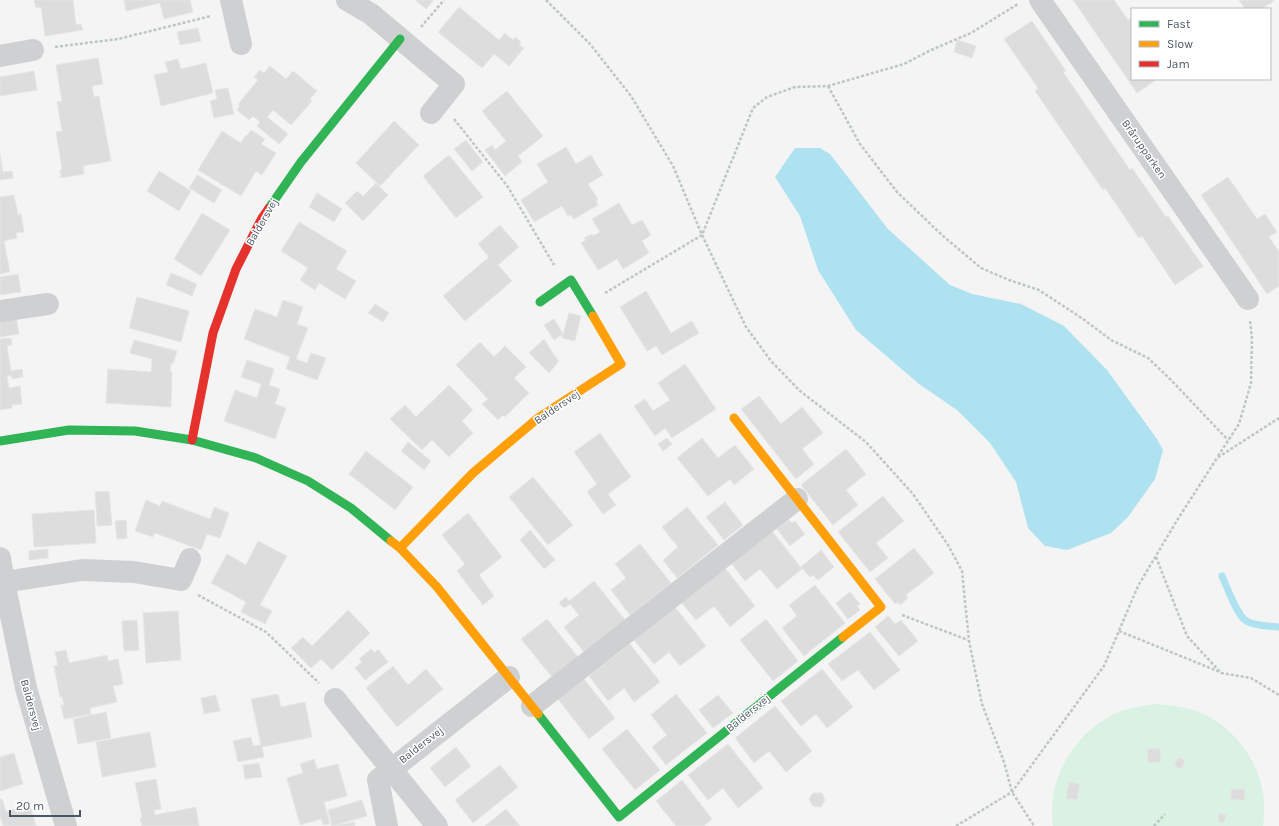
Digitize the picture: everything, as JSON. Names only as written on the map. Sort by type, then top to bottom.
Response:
[{"type":"street","points":[[231,0],[241,44]]},
{"type":"street","points":[[347,0],[371,14],[454,84],[436,107]]},
{"type":"street","name":"Brårupparken","points":[[1040,0],[1248,299]]},
{"type":"street","name":"Baldersvej","points":[[192,440],[213,333],[236,269],[262,218],[301,162],[400,39]]},
{"type":"street","points":[[0,56],[33,50]]},
{"type":"street","points":[[540,302],[571,280]]},
{"type":"street","name":"Baldersvej","points":[[400,548],[473,473],[538,418],[621,364],[571,280]]},
{"type":"street","points":[[0,311],[48,304]]},
{"type":"street","points":[[734,418],[881,607]]},
{"type":"street","name":"Baldersvej","points":[[0,441],[69,430],[135,431],[192,440],[256,458],[308,481],[351,508],[400,548],[437,587],[619,817],[881,607]]},
{"type":"street","points":[[532,706],[797,499]]},
{"type":"street","name":"Baldersvej","points":[[0,558],[26,688],[66,826]]},
{"type":"street","points":[[4,582],[82,570],[134,572],[181,580],[190,559]]},
{"type":"street","name":"Baldersvej","points":[[387,826],[378,780],[509,677]]},
{"type":"street","name":"Baldersvej","points":[[335,699],[437,826]]},
{"type":"path","points":[[400,39],[414,37],[444,0]]},
{"type":"path","points":[[546,0],[590,44],[631,96],[673,166],[702,235],[746,327],[771,361],[800,391],[866,442],[913,494],[948,545],[962,571],[969,640],[982,704],[1004,762],[1012,792],[1034,826]]},
{"type":"path","points":[[585,305],[702,235],[753,108],[767,97],[795,87],[828,86],[904,64],[930,50],[972,33],[1023,0]]},
{"type":"path","points":[[33,50],[118,39],[213,16]]},
{"type":"path","points":[[828,86],[860,144],[897,192],[944,236],[981,268],[1009,280],[1039,290],[1083,319],[1111,340],[1148,358],[1228,440]]},
{"type":"path","points":[[436,107],[508,187],[557,270],[571,280]]},
{"type":"path","points":[[956,826],[1012,792],[1104,666],[1138,586],[1155,556],[1239,424],[1251,383],[1252,338],[1248,299]]},
{"type":"path","points":[[1217,458],[1279,418]]},
{"type":"path","points":[[1155,556],[1187,636],[1221,673]]},
{"type":"path","points":[[181,580],[198,594],[266,632],[335,699]]},
{"type":"path","points":[[881,607],[969,640]]},
{"type":"path","points":[[1119,631],[1221,673],[1252,678],[1279,695]]},
{"type":"path","points":[[1154,826],[1165,814]]},
{"type":"green space","points":[[1155,704],[1194,710],[1211,718],[1226,728],[1239,741],[1257,772],[1262,789],[1264,807],[1263,826],[1053,826],[1052,808],[1054,791],[1066,759],[1076,745],[1087,732],[1116,713],[1130,708]]},
{"type":"water","points":[[795,148],[820,148],[830,154],[888,229],[950,285],[972,294],[1021,304],[1064,326],[1107,370],[1157,439],[1163,450],[1155,479],[1128,517],[1111,533],[1067,550],[1045,546],[1028,528],[1016,482],[990,443],[957,410],[919,384],[856,330],[818,270],[800,216],[775,177]]},
{"type":"building","points":[[34,0],[73,0],[76,25],[81,24],[83,30],[45,36],[41,7],[36,8]]},
{"type":"building","points":[[124,0],[190,0],[193,12],[164,19],[160,3],[126,11]]},
{"type":"building","points":[[415,0],[434,0],[426,9]]},
{"type":"building","points":[[1073,0],[1114,0],[1128,20],[1131,18],[1131,80],[1156,80],[1137,93]]},
{"type":"building","points":[[1239,0],[1274,1],[1263,8],[1244,8]]},
{"type":"building","points":[[459,7],[499,40],[505,33],[513,40],[515,37],[521,42],[519,45],[524,48],[509,66],[494,54],[482,68],[438,32]]},
{"type":"building","points":[[1032,21],[1066,71],[1063,72],[1130,170],[1132,168],[1166,217],[1168,216],[1203,266],[1175,285],[1142,236],[1139,238],[1105,188],[1103,190],[1035,91],[1038,88],[1004,39]]},
{"type":"building","points":[[198,28],[201,41],[180,45],[177,32]]},
{"type":"building","points":[[957,40],[976,46],[972,58],[954,52]]},
{"type":"building","points":[[98,58],[103,84],[92,86],[94,97],[99,96],[111,161],[83,166],[84,174],[61,178],[60,170],[62,169],[56,132],[62,131],[57,102],[62,101],[56,65]]},
{"type":"building","points":[[178,59],[181,69],[206,63],[213,93],[161,106],[154,75],[168,72],[165,62]]},
{"type":"building","points":[[270,66],[286,79],[293,71],[317,91],[310,99],[312,101],[291,125],[273,110],[267,117],[288,134],[279,144],[257,126],[260,122],[253,116],[249,120],[237,110],[240,105],[238,104],[258,80],[254,77],[260,70],[264,73]]},
{"type":"building","points":[[34,71],[37,90],[0,96],[0,77]]},
{"type":"building","points":[[228,88],[234,114],[214,118],[210,101],[217,99],[215,90]]},
{"type":"building","points":[[507,91],[543,136],[518,156],[522,162],[505,176],[485,150],[492,145],[495,150],[506,141],[482,111]]},
{"type":"building","points":[[394,121],[419,145],[380,186],[356,163]]},
{"type":"building","points":[[251,130],[265,139],[261,144],[276,153],[262,175],[256,171],[241,196],[198,170],[222,131],[241,143]]},
{"type":"building","points":[[466,140],[483,162],[472,171],[454,149]]},
{"type":"building","points":[[566,147],[576,164],[591,155],[603,175],[588,184],[598,199],[596,200],[598,205],[574,219],[571,215],[568,216],[562,206],[534,222],[521,200],[548,182],[537,164]]},
{"type":"building","points":[[0,154],[3,172],[12,171],[13,178],[0,180]]},
{"type":"building","points":[[449,155],[483,197],[456,218],[423,176]]},
{"type":"building","points":[[159,171],[191,191],[179,211],[147,191]]},
{"type":"building","points":[[197,175],[222,190],[214,203],[189,188]]},
{"type":"building","points":[[1228,177],[1257,219],[1265,214],[1277,232],[1269,237],[1279,252],[1279,286],[1267,294],[1201,195]]},
{"type":"building","points":[[376,183],[388,195],[363,221],[345,203],[357,191],[363,196]]},
{"type":"building","points":[[317,193],[342,209],[334,222],[309,207]]},
{"type":"building","points":[[14,195],[18,215],[21,214],[24,232],[16,233],[17,238],[4,241],[10,272],[0,274],[0,197]]},
{"type":"building","points":[[619,203],[632,225],[642,220],[651,235],[642,241],[649,253],[623,269],[617,259],[598,270],[581,243],[586,240],[584,238],[592,234],[593,236],[600,232],[592,219]]},
{"type":"building","points":[[202,213],[230,230],[201,276],[174,259]]},
{"type":"building","points":[[299,222],[347,251],[336,269],[356,281],[345,299],[319,283],[315,290],[300,280],[308,268],[281,251]]},
{"type":"building","points":[[500,225],[519,247],[498,265],[512,281],[465,321],[443,296],[489,257],[478,244]]},
{"type":"building","points":[[171,273],[197,284],[192,296],[166,285]]},
{"type":"building","points":[[18,274],[21,292],[0,295],[0,277]]},
{"type":"building","points":[[646,291],[671,333],[692,321],[699,333],[662,355],[656,346],[647,351],[620,307]]},
{"type":"building","points":[[137,297],[189,311],[181,342],[129,328]]},
{"type":"building","points":[[283,300],[303,307],[297,324],[308,328],[296,359],[307,363],[311,353],[326,358],[317,380],[286,369],[290,357],[244,339],[255,309],[277,317]]},
{"type":"building","points":[[375,304],[389,313],[383,322],[368,313]]},
{"type":"building","points":[[569,313],[581,316],[575,341],[562,338]]},
{"type":"building","points":[[16,316],[19,334],[0,337],[0,319]]},
{"type":"building","points":[[554,319],[563,334],[554,340],[544,325]]},
{"type":"building","points":[[11,338],[12,345],[7,346],[11,371],[22,369],[23,377],[12,379],[11,376],[7,376],[9,388],[20,386],[22,404],[12,405],[12,408],[0,410],[0,339]]},
{"type":"building","points":[[544,339],[559,361],[549,373],[529,353]]},
{"type":"building","points":[[134,340],[177,351],[173,364],[171,363],[170,372],[172,372],[171,407],[106,403],[108,369],[151,372],[152,359],[130,353]]},
{"type":"building","points":[[480,342],[494,357],[505,346],[526,367],[514,378],[529,393],[505,417],[503,415],[498,420],[482,404],[488,399],[456,365]]},
{"type":"building","points":[[247,360],[274,369],[269,385],[280,389],[275,404],[286,408],[275,439],[224,421],[235,390],[257,398],[261,384],[241,377]]},
{"type":"building","points":[[685,364],[716,409],[672,438],[665,428],[655,436],[634,406],[645,399],[653,411],[670,400],[658,383]]},
{"type":"building","points":[[449,385],[473,410],[462,421],[473,433],[449,457],[432,440],[422,450],[390,419],[405,405],[416,417]]},
{"type":"building","points":[[759,396],[781,424],[802,407],[823,433],[802,449],[814,464],[796,479],[741,409]]},
{"type":"building","points":[[600,433],[631,477],[608,494],[616,505],[603,514],[587,492],[597,484],[574,452]]},
{"type":"building","points":[[667,438],[672,444],[663,451],[658,444]]},
{"type":"building","points":[[702,438],[718,458],[735,445],[754,469],[734,485],[730,479],[708,496],[677,458]]},
{"type":"building","points":[[408,442],[431,461],[424,470],[401,451]]},
{"type":"building","points":[[846,449],[866,474],[846,490],[858,505],[833,525],[801,485]]},
{"type":"building","points":[[366,451],[413,487],[395,510],[349,474]]},
{"type":"building","points":[[533,477],[573,525],[548,545],[509,497]]},
{"type":"building","points":[[109,491],[112,525],[97,526],[95,492]]},
{"type":"building","points":[[883,496],[904,521],[876,543],[888,558],[870,572],[838,532]]},
{"type":"building","points":[[146,500],[160,506],[162,501],[210,519],[214,507],[229,513],[220,538],[207,534],[201,550],[155,533],[153,537],[135,531]]},
{"type":"building","points":[[725,502],[743,525],[724,540],[706,517]]},
{"type":"building","points":[[687,507],[718,545],[677,578],[663,560],[678,547],[662,527]]},
{"type":"building","points":[[94,510],[96,543],[34,547],[32,514]]},
{"type":"building","points":[[468,513],[502,557],[479,575],[494,596],[483,605],[457,571],[465,564],[442,535]]},
{"type":"building","points":[[126,520],[127,538],[117,539],[115,521]]},
{"type":"building","points":[[789,520],[792,523],[795,521],[805,534],[790,546],[777,529]]},
{"type":"building","points":[[530,530],[555,560],[544,569],[520,540]]},
{"type":"building","points":[[772,531],[802,569],[777,589],[760,569],[745,581],[731,563]]},
{"type":"building","points":[[258,541],[287,556],[260,605],[272,611],[265,624],[241,612],[246,602],[211,583],[227,554],[246,565]]},
{"type":"building","points":[[640,544],[671,583],[630,615],[611,590],[626,578],[615,564]]},
{"type":"building","points":[[914,548],[934,573],[906,595],[908,598],[900,605],[898,602],[895,604],[875,579]]},
{"type":"building","points":[[48,549],[48,558],[29,560],[29,551]]},
{"type":"building","points":[[821,550],[834,567],[818,580],[813,575],[810,577],[801,567]]},
{"type":"building","points":[[725,568],[755,606],[730,627],[714,606],[696,620],[681,602]]},
{"type":"building","points":[[594,581],[625,620],[584,652],[564,627],[579,615],[570,604],[564,608],[559,603],[566,597],[569,601]]},
{"type":"building","points":[[815,585],[845,623],[804,656],[782,628],[797,616],[789,605]]},
{"type":"building","points":[[850,592],[860,604],[857,606],[860,610],[848,619],[836,603]]},
{"type":"building","points":[[675,607],[706,646],[680,666],[669,652],[654,664],[634,640]]},
{"type":"building","points":[[348,610],[370,633],[332,670],[321,659],[311,668],[291,648],[303,637],[312,646]]},
{"type":"building","points":[[178,611],[181,660],[146,663],[143,613]]},
{"type":"building","points":[[888,616],[895,624],[901,620],[918,641],[899,656],[875,627]]},
{"type":"building","points":[[547,619],[578,657],[552,677],[521,639]]},
{"type":"building","points":[[766,619],[798,661],[773,681],[740,640]]},
{"type":"building","points":[[137,620],[139,650],[124,651],[122,621]]},
{"type":"building","points":[[870,632],[900,670],[874,690],[858,670],[842,681],[828,664]]},
{"type":"building","points":[[630,644],[660,682],[634,702],[624,688],[608,701],[589,676]]},
{"type":"building","points":[[371,649],[375,653],[378,649],[388,662],[365,680],[355,668],[362,662],[359,659]]},
{"type":"building","points":[[66,650],[69,663],[107,655],[108,661],[118,659],[123,684],[113,686],[117,702],[90,708],[91,714],[64,719],[61,705],[64,705],[62,697],[60,697],[54,666],[58,665],[55,652]]},
{"type":"building","points":[[393,666],[408,685],[426,669],[443,689],[397,727],[366,688]]},
{"type":"building","points":[[822,669],[853,707],[827,728],[816,714],[801,726],[781,701]]},
{"type":"building","points":[[584,679],[615,718],[589,739],[558,699]]},
{"type":"building","points":[[278,694],[281,707],[305,702],[312,737],[262,747],[264,757],[238,762],[233,741],[251,737],[253,746],[261,745],[251,699]]},
{"type":"building","points":[[676,694],[707,733],[666,765],[652,747],[667,735],[651,715]]},
{"type":"building","points":[[216,695],[220,711],[204,714],[201,698]]},
{"type":"building","points":[[718,695],[733,713],[713,728],[699,710]]},
{"type":"building","points":[[775,706],[812,751],[786,772],[769,751],[754,763],[735,738]]},
{"type":"building","points":[[106,712],[111,738],[78,744],[73,719]]},
{"type":"building","points":[[627,729],[660,770],[635,790],[602,749]]},
{"type":"building","points":[[150,732],[156,767],[102,777],[96,742]]},
{"type":"building","points":[[728,744],[763,788],[738,808],[723,788],[708,800],[688,775]]},
{"type":"building","points":[[456,747],[471,766],[445,787],[430,768]]},
{"type":"building","points":[[1160,748],[1161,762],[1148,763],[1147,749]]},
{"type":"building","points":[[14,753],[23,784],[0,791],[0,757]]},
{"type":"building","points":[[1178,757],[1185,760],[1182,769],[1174,766]]},
{"type":"building","points":[[314,759],[317,769],[338,764],[347,796],[324,802],[330,824],[323,825],[321,819],[300,825],[287,778],[303,773],[300,764]]},
{"type":"building","points":[[259,763],[262,777],[245,779],[243,765]]},
{"type":"building","points":[[500,765],[518,787],[473,823],[455,800]]},
{"type":"building","points":[[156,779],[161,809],[154,810],[155,815],[196,807],[199,826],[142,826],[140,818],[142,817],[135,783]]},
{"type":"building","points":[[682,780],[712,819],[704,826],[676,826],[656,801]]},
{"type":"building","points":[[1069,782],[1080,784],[1077,800],[1066,798]]},
{"type":"building","points":[[1231,789],[1245,789],[1245,800],[1231,800]]},
{"type":"building","points":[[813,793],[822,793],[825,800],[821,807],[813,806],[809,799]]},
{"type":"building","points":[[0,799],[2,799],[6,812],[30,805],[36,826],[3,826],[0,816]]},
{"type":"building","points":[[362,800],[367,816],[332,826],[328,810]]},
{"type":"building","points":[[506,809],[520,826],[485,826]]},
{"type":"building","points":[[1219,813],[1226,815],[1224,823],[1218,822]]},
{"type":"building","points":[[354,822],[355,826],[333,826]]},
{"type":"waterway","points":[[1222,576],[1235,606],[1245,620],[1257,625],[1279,627]]},
{"type":"traffic: fast","points":[[269,208],[301,162],[400,39]]},
{"type":"traffic: fast","points":[[540,302],[571,280],[593,316]]},
{"type":"traffic: fast","points":[[0,441],[69,430],[135,431],[192,440],[256,458],[308,481],[351,508],[391,541]]},
{"type":"traffic: fast","points":[[538,714],[619,817],[843,637]]},
{"type":"traffic: slow","points":[[400,548],[473,473],[538,418],[621,364],[593,316]]},
{"type":"traffic: slow","points":[[734,418],[881,607],[843,637]]},
{"type":"traffic: slow","points":[[391,541],[400,548],[437,587],[538,714]]},
{"type":"traffic: jam","points":[[192,440],[213,333],[236,269],[262,218],[269,208]]}]
